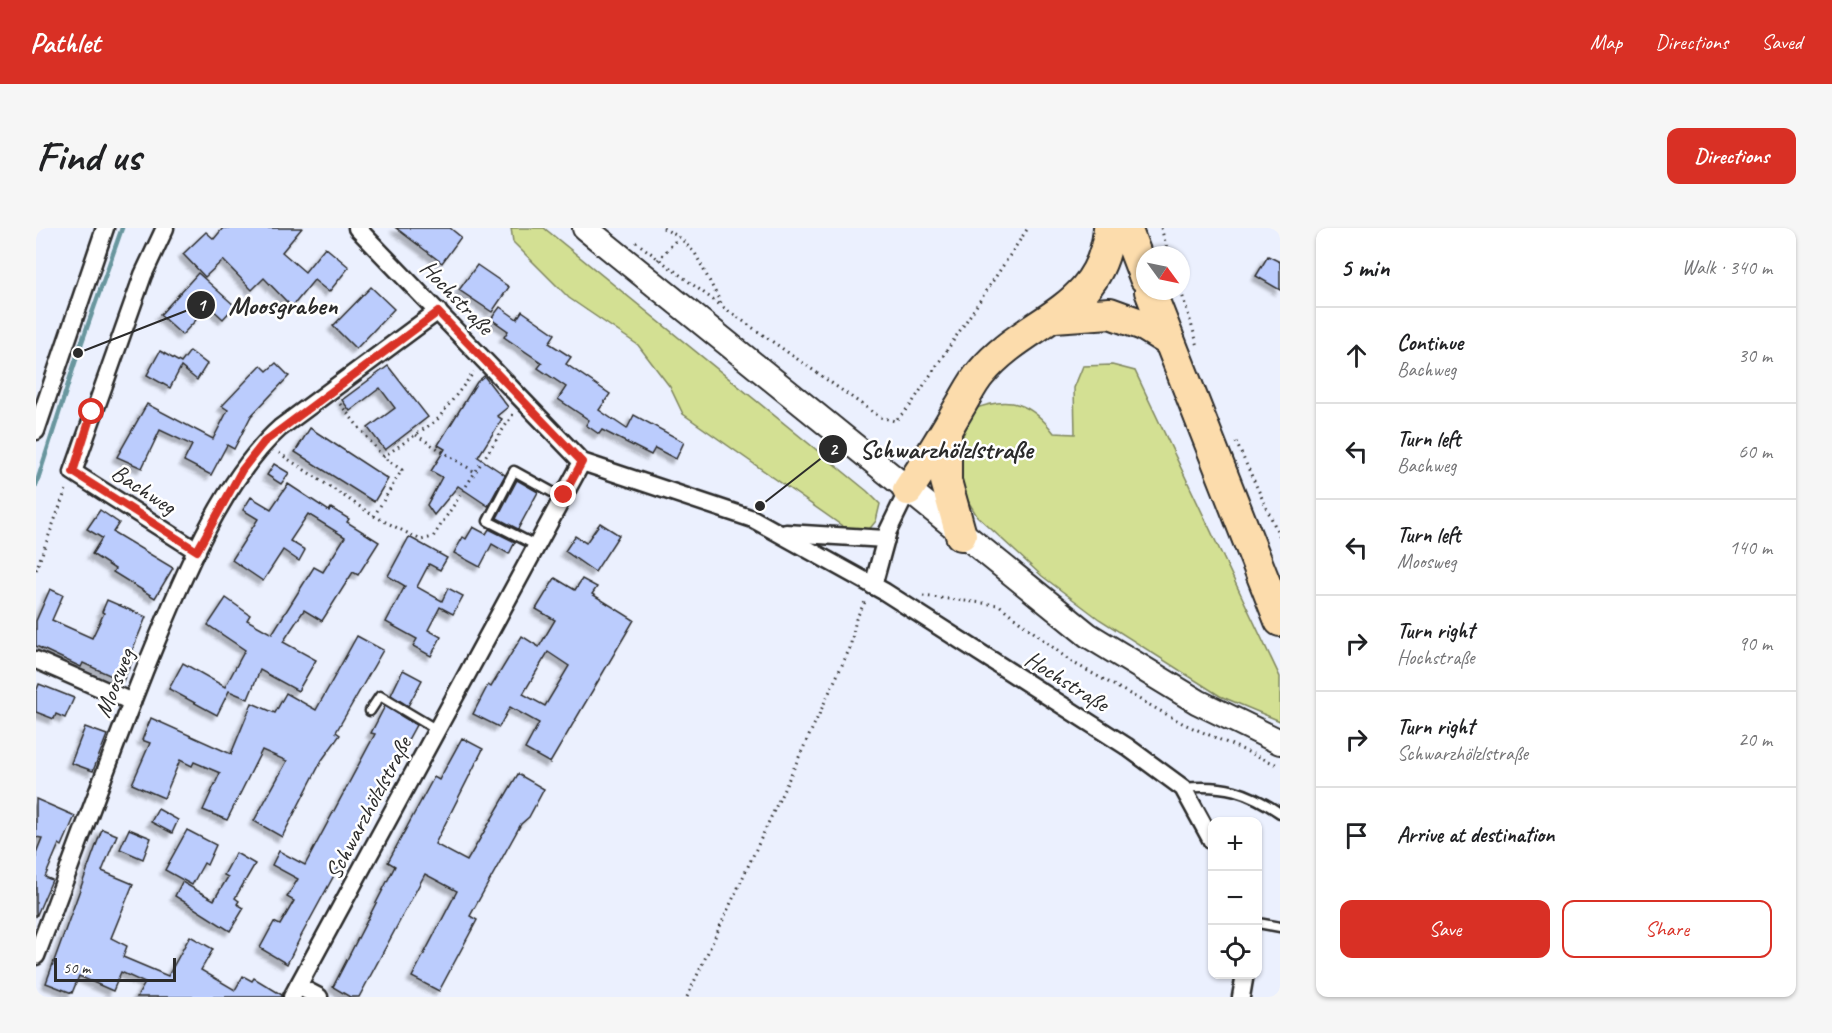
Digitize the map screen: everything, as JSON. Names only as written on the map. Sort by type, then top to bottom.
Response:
[{"type":"highway","points":[[908,490],[980,373],[1013,342],[1054,317],[1082,294],[1099,271],[1108,246],[1109,228]]},
{"type":"highway","points":[[1126,228],[1136,254]]},
{"type":"highway","points":[[1153,300],[1280,621]]},
{"type":"highway","points":[[1054,317],[1110,313],[1143,325],[1169,340]]},
{"type":"highway","points":[[946,430],[946,481],[962,535]]},
{"type":"main road","points":[[585,228],[652,268],[908,490],[1088,635],[1198,702],[1280,742]]},
{"type":"street","points":[[36,431],[105,228]]},
{"type":"street","name":"Bachweg","points":[[165,228],[143,274],[73,472],[197,551]]},
{"type":"street","name":"Hochstraße","points":[[357,228],[582,462],[753,519],[782,533],[873,586],[1126,746],[1183,788],[1208,834]]},
{"type":"street","name":"Moosweg","points":[[36,956],[166,617],[197,551],[242,470],[264,442],[438,312]]},
{"type":"street","name":"Schwarzhölzlstraße","points":[[319,997],[295,991],[582,462]]},
{"type":"street","points":[[873,586],[886,539],[908,490]]},
{"type":"street","points":[[782,533],[886,539]]},
{"type":"street","points":[[36,660],[132,702]]},
{"type":"street","points":[[1241,997],[1244,979]]},
{"type":"lane","points":[[537,546],[488,521],[514,471],[554,493],[564,495]]},
{"type":"lane","points":[[370,711],[380,696],[437,730]]},
{"type":"lane","points":[[1183,788],[1208,786],[1253,795],[1280,813]]},
{"type":"lane","points":[[1262,924],[1280,927]]},
{"type":"path","points":[[663,228],[679,237],[695,253],[723,307]]},
{"type":"path","points":[[634,240],[652,268],[723,307],[880,417],[896,421],[910,405],[1028,228]]},
{"type":"path","points":[[1161,228],[1166,246]]},
{"type":"path","points":[[652,268],[679,237]]},
{"type":"path","points":[[1183,300],[1198,347]]},
{"type":"path","points":[[383,457],[437,420],[484,358]]},
{"type":"path","points":[[330,392],[383,457],[402,470],[374,516]]},
{"type":"path","points":[[264,442],[374,516],[421,540],[433,537],[523,400]]},
{"type":"path","points":[[1232,434],[1280,537]]},
{"type":"path","points":[[415,435],[475,472]]},
{"type":"path","points":[[36,570],[73,472]]},
{"type":"path","points":[[687,997],[850,648],[856,619],[873,586]]},
{"type":"path","points":[[919,596],[999,605],[1070,661],[1184,724],[1280,766]]},
{"type":"green space","points":[[511,228],[544,228],[867,491],[880,504],[876,521],[867,532],[851,532],[683,414],[670,387],[638,345],[569,298],[513,242]]},
{"type":"green space","points":[[1112,365],[1135,371],[1280,677],[1280,721],[1220,696],[1099,619],[1042,576],[977,516],[956,481],[957,450],[974,409],[998,403],[1019,404],[1037,415],[1054,433],[1075,434],[1074,388],[1083,366]]},
{"type":"building","points":[[223,228],[302,228],[282,252],[305,272],[325,247],[349,267],[329,292],[314,280],[292,307],[264,278],[252,290],[223,260],[205,277],[183,254],[206,232],[214,239]]},
{"type":"building","points":[[396,228],[450,228],[461,237],[442,263]]},
{"type":"building","points":[[1268,256],[1280,262],[1280,290],[1256,276]]},
{"type":"building","points":[[477,265],[509,287],[492,312],[459,290]]},
{"type":"building","points":[[198,273],[235,306],[223,319],[209,306],[182,335],[160,315]]},
{"type":"building","points":[[371,287],[394,309],[356,349],[333,326]]},
{"type":"building","points":[[500,307],[517,319],[522,311],[555,334],[549,343],[571,357],[566,364],[610,394],[599,410],[627,429],[634,415],[684,442],[676,459],[655,448],[651,455],[602,430],[599,434],[586,425],[589,420],[558,399],[566,387],[538,368],[542,363],[504,337],[508,331],[491,319]]},
{"type":"building","points":[[160,351],[181,363],[190,351],[207,364],[197,380],[181,367],[170,388],[147,375]]},
{"type":"building","points":[[276,363],[289,376],[251,416],[234,449],[227,445],[211,475],[184,461],[192,445],[160,430],[142,468],[117,457],[147,404],[213,439],[228,410],[222,406],[261,365],[267,371]]},
{"type":"building","points":[[388,366],[428,417],[385,450],[368,428],[395,408],[380,388],[350,411],[342,400]]},
{"type":"building","points":[[484,376],[508,407],[497,416],[502,419],[478,457],[505,475],[488,506],[458,486],[434,515],[427,505],[442,477],[431,471],[445,449],[438,445],[477,382]]},
{"type":"building","points":[[310,428],[388,479],[374,502],[295,452]]},
{"type":"building","points":[[274,464],[289,473],[281,484],[267,475]]},
{"type":"building","points":[[517,480],[538,492],[518,529],[497,518]]},
{"type":"building","points":[[288,484],[329,511],[331,508],[349,519],[347,522],[379,542],[358,575],[353,572],[322,621],[304,610],[283,642],[316,660],[298,691],[260,670],[248,699],[229,691],[217,715],[169,689],[183,663],[225,687],[245,650],[208,625],[226,598],[250,615],[247,620],[272,634],[314,567],[323,572],[345,537],[308,514],[290,541],[305,550],[299,561],[283,550],[263,581],[232,560],[258,519],[243,510],[251,497],[271,509]]},
{"type":"building","points":[[100,510],[119,523],[113,532],[173,568],[155,598],[113,572],[115,569],[92,554],[102,538],[87,529]]},
{"type":"building","points":[[600,523],[619,535],[595,572],[565,551],[575,536],[586,543]]},
{"type":"building","points":[[473,527],[486,534],[489,529],[515,542],[509,554],[492,544],[480,567],[454,553],[463,537],[466,539]]},
{"type":"building","points":[[409,537],[447,558],[440,570],[429,564],[417,587],[442,601],[448,588],[463,596],[453,614],[440,607],[428,630],[441,637],[431,656],[413,646],[417,639],[386,622],[405,586],[388,576]]},
{"type":"building","points":[[555,578],[575,590],[582,579],[597,587],[592,594],[634,620],[550,763],[525,749],[539,723],[510,707],[499,727],[473,714],[488,685],[491,687],[522,636],[539,647],[555,620],[536,609]],"holes":[[[548,652],[569,666],[545,706],[523,694]]]},
{"type":"building","points":[[50,589],[63,595],[52,620],[92,638],[104,613],[102,612],[107,600],[146,617],[132,651],[136,653],[123,681],[83,663],[81,667],[36,646],[36,621]]},
{"type":"building","points":[[357,636],[383,650],[336,732],[340,735],[322,760],[282,837],[254,821],[287,761],[262,750],[227,820],[203,810],[220,773],[194,762],[192,766],[180,760],[164,798],[132,784],[150,743],[142,740],[151,718],[231,754],[252,703],[275,713],[286,693],[316,710]]},
{"type":"building","points":[[403,670],[422,680],[408,706],[391,695]]},
{"type":"building","points":[[39,684],[74,698],[65,718],[56,714],[54,719],[36,712],[36,692]]},
{"type":"building","points":[[385,706],[416,725],[287,964],[260,948],[274,922],[280,925],[294,901],[287,897],[298,879],[272,865],[279,851],[305,865],[375,734],[371,733]]},
{"type":"building","points":[[85,727],[107,735],[93,771],[71,763]]},
{"type":"building","points":[[462,738],[483,749],[435,844],[467,861],[518,774],[544,789],[529,817],[521,824],[470,916],[477,920],[439,991],[412,977],[457,891],[425,874],[359,997],[350,997],[333,987],[395,866],[388,862],[434,777],[439,780]]},
{"type":"building","points":[[36,799],[75,816],[62,846],[59,844],[45,877],[52,880],[36,917],[36,853],[42,838],[36,837]]},
{"type":"building","points":[[158,809],[178,820],[172,833],[151,822]]},
{"type":"building","points":[[102,829],[117,835],[102,871],[133,884],[111,938],[127,946],[123,957],[168,976],[190,936],[213,949],[201,970],[235,990],[243,976],[252,981],[254,978],[282,997],[137,997],[145,983],[121,972],[113,991],[79,976],[72,993],[46,983]]},
{"type":"building","points":[[129,829],[151,838],[143,859],[120,849]]},
{"type":"building","points":[[187,830],[216,845],[207,865],[204,863],[192,885],[165,870]]},
{"type":"building","points":[[236,853],[255,864],[235,898],[239,901],[237,904],[244,908],[230,931],[175,896],[182,882],[214,900],[228,877],[224,875]]},
{"type":"waterway","points":[[36,485],[78,353],[122,228]]},
{"type":"place","name":"Moosgraben","points":[[78,353]]},
{"type":"place","name":"Schwarzhölzlstraße","points":[[760,506]]},
{"type":"route","points":[[92,412],[73,472],[197,551],[242,470],[264,442],[438,312],[582,462],[564,495]]}]
